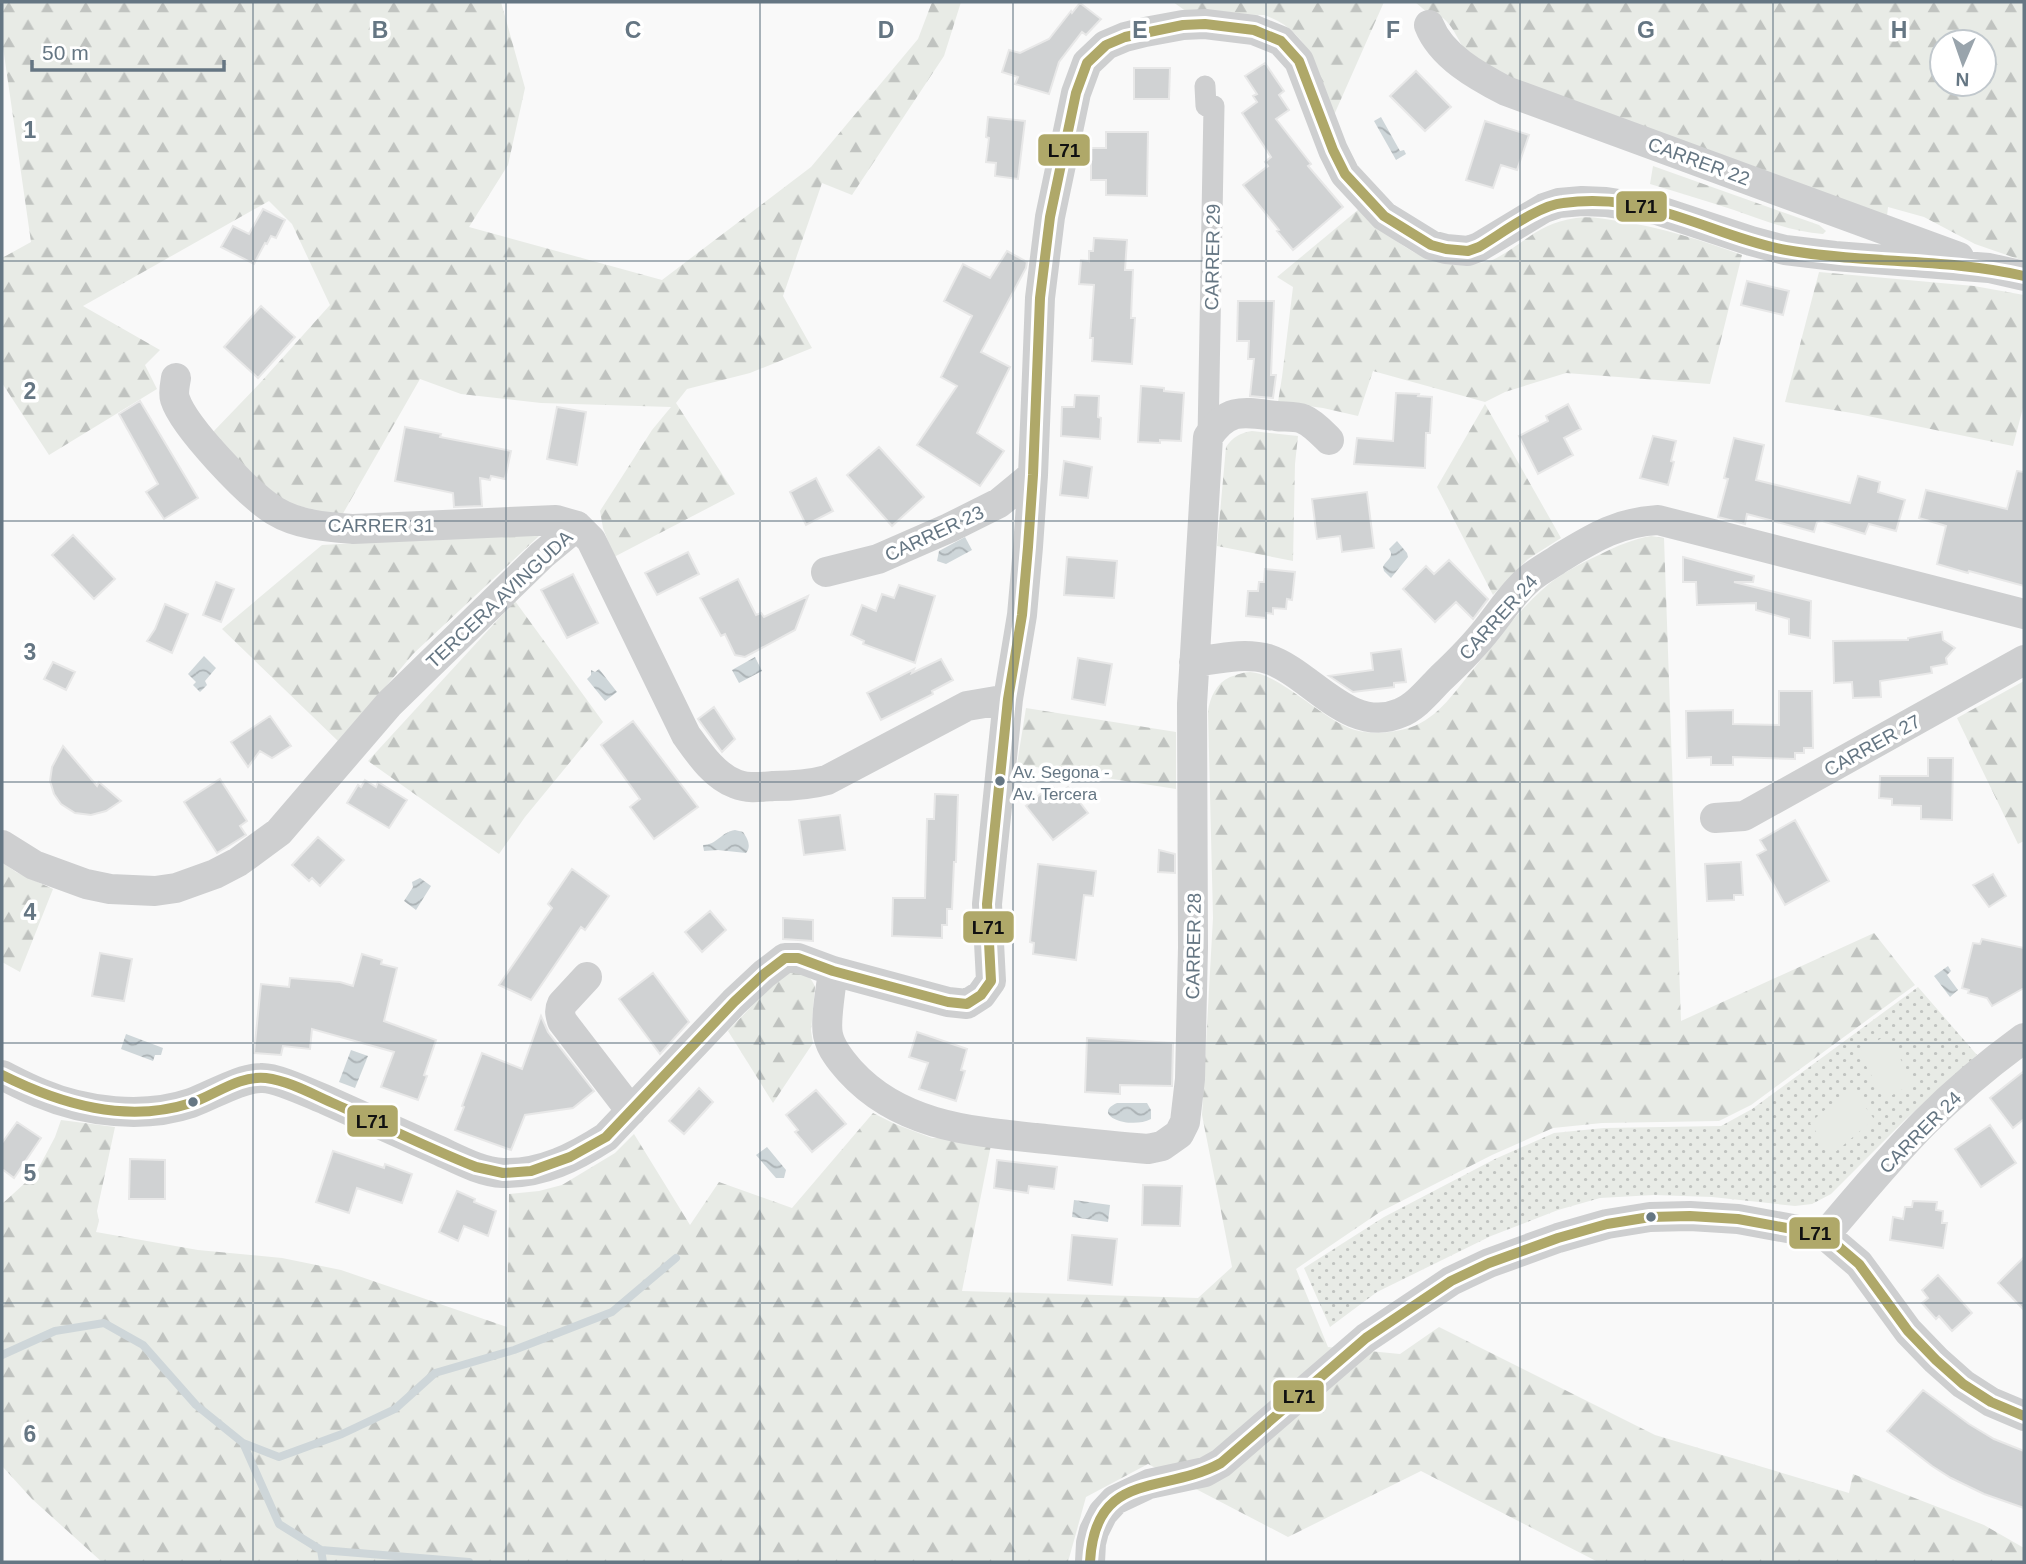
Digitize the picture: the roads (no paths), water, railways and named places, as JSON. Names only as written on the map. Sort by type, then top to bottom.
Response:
[{"type":"street","points":[[2,1075],[60,1101],[88,1107],[148,1111],[167,1110],[249,1080],[274,1080],[489,1171],[505,1173],[545,1168],[583,1152],[606,1137],[734,1002],[785,958],[798,958],[833,971],[948,1002],[967,1004],[981,995],[991,981],[987,904],[1008,699],[1022,615],[1033,475],[1040,298],[1050,217],[1076,93],[1087,63],[1107,45],[1135,34],[1183,25],[1205,24],[1254,30],[1281,41],[1299,61],[1345,174],[1384,216],[1432,245],[1468,251],[1544,208],[1559,203],[1582,201],[1657,210],[1785,250],[1989,268],[2024,276]]},
{"type":"street","name":"CARRER 22","points":[[1429,25],[1433,37],[1446,50],[1488,82],[1506,91],[1989,268]]},
{"type":"street","name":"CARRER 29","points":[[1205,86],[1206,106],[1214,106],[1208,437]]},
{"type":"street","name":"CARRER 31","points":[[176,377],[174,397],[186,420],[203,442],[234,475],[275,511],[298,520],[324,527],[353,528],[555,520],[577,526]]},
{"type":"street","points":[[1208,437],[1217,424],[1226,418],[1248,412],[1303,419],[1329,440]]},
{"type":"street","name":"CARRER 28","points":[[833,971],[827,1032],[838,1057],[876,1096],[910,1114],[983,1132],[1148,1149],[1171,1141],[1179,1134],[1185,1122],[1191,1079],[1194,947],[1192,704],[1208,437]]},
{"type":"street","name":"CARRER 23","points":[[826,572],[878,559],[948,528],[999,503],[1033,475]]},
{"type":"street","name":"CARRER 24","points":[[1194,663],[1236,656],[1264,658],[1280,664],[1351,711],[1377,717],[1402,713],[1455,665],[1529,579],[1588,540],[1607,531],[1632,522],[1658,520],[2024,614]]},
{"type":"street","name":"TERCERA AVINGUDA","points":[[2,845],[45,870],[110,889],[155,891],[176,888],[215,874],[238,862],[279,832],[389,704],[542,555],[577,526],[591,540],[686,735],[709,765],[734,784],[754,788],[806,785],[827,780],[967,706],[1008,699]]},
{"type":"street","name":"CARRER 27","points":[[1715,818],[1744,816],[2024,660]]},
{"type":"street","points":[[587,977],[562,1004],[560,1015],[631,1111]]},
{"type":"street","name":"CARRER 24","points":[[1825,1235],[1927,1120],[2024,1038]]},
{"type":"street","points":[[1090,1562],[1094,1531],[1103,1513],[1115,1500],[1149,1484],[1205,1472],[1221,1463],[1366,1338],[1451,1281],[1489,1263],[1558,1238],[1607,1224],[1650,1217],[1738,1219],[1825,1235],[1859,1264],[1908,1331],[1962,1384],[1991,1402],[2024,1416]]},
{"type":"water","points":[[1381,117],[1400,151],[1404,150],[1406,154],[1396,160],[1374,121]]},
{"type":"water","points":[[965,537],[972,550],[946,564],[937,561],[939,551]]},
{"type":"water","points":[[1397,541],[1408,557],[1391,578],[1383,567],[1391,556],[1389,549]]},
{"type":"water","points":[[204,656],[216,668],[200,692],[193,685],[196,682],[188,674]]},
{"type":"water","points":[[755,657],[762,671],[739,683],[732,670]]},
{"type":"water","points":[[599,669],[617,692],[605,701],[587,679],[591,670],[595,672]]},
{"type":"water","points":[[735,830],[743,832],[747,839],[749,848],[746,853],[704,851],[703,845]]},
{"type":"water","points":[[420,878],[431,886],[416,910],[404,901],[413,887],[412,882]]},
{"type":"water","points":[[1948,966],[1951,971],[1947,975],[1958,990],[1950,997],[1934,976]]},
{"type":"water","points":[[126,1034],[163,1048],[161,1055],[155,1055],[153,1061],[121,1049]]},
{"type":"water","points":[[351,1050],[368,1056],[355,1088],[339,1082]]},
{"type":"water","points":[[1117,1103],[1147,1103],[1151,1110],[1151,1119],[1133,1123],[1116,1120],[1108,1112]]},
{"type":"water","points":[[767,1147],[786,1170],[784,1178],[776,1178],[756,1155]]},
{"type":"water","points":[[1074,1200],[1110,1205],[1108,1222],[1072,1217]]},
{"type":"waterway","points":[[2,1355],[55,1331],[104,1323],[143,1345],[196,1405],[243,1443],[279,1457],[342,1434],[395,1409],[435,1373],[514,1350],[612,1312],[676,1258]]},
{"type":"waterway","points":[[243,1443],[279,1524],[321,1550],[323,1562]]},
{"type":"waterway","points":[[321,1550],[469,1562]]},
{"type":"place","name":"Av. Segona - Av. Tercera","points":[[1000,781]]}]
